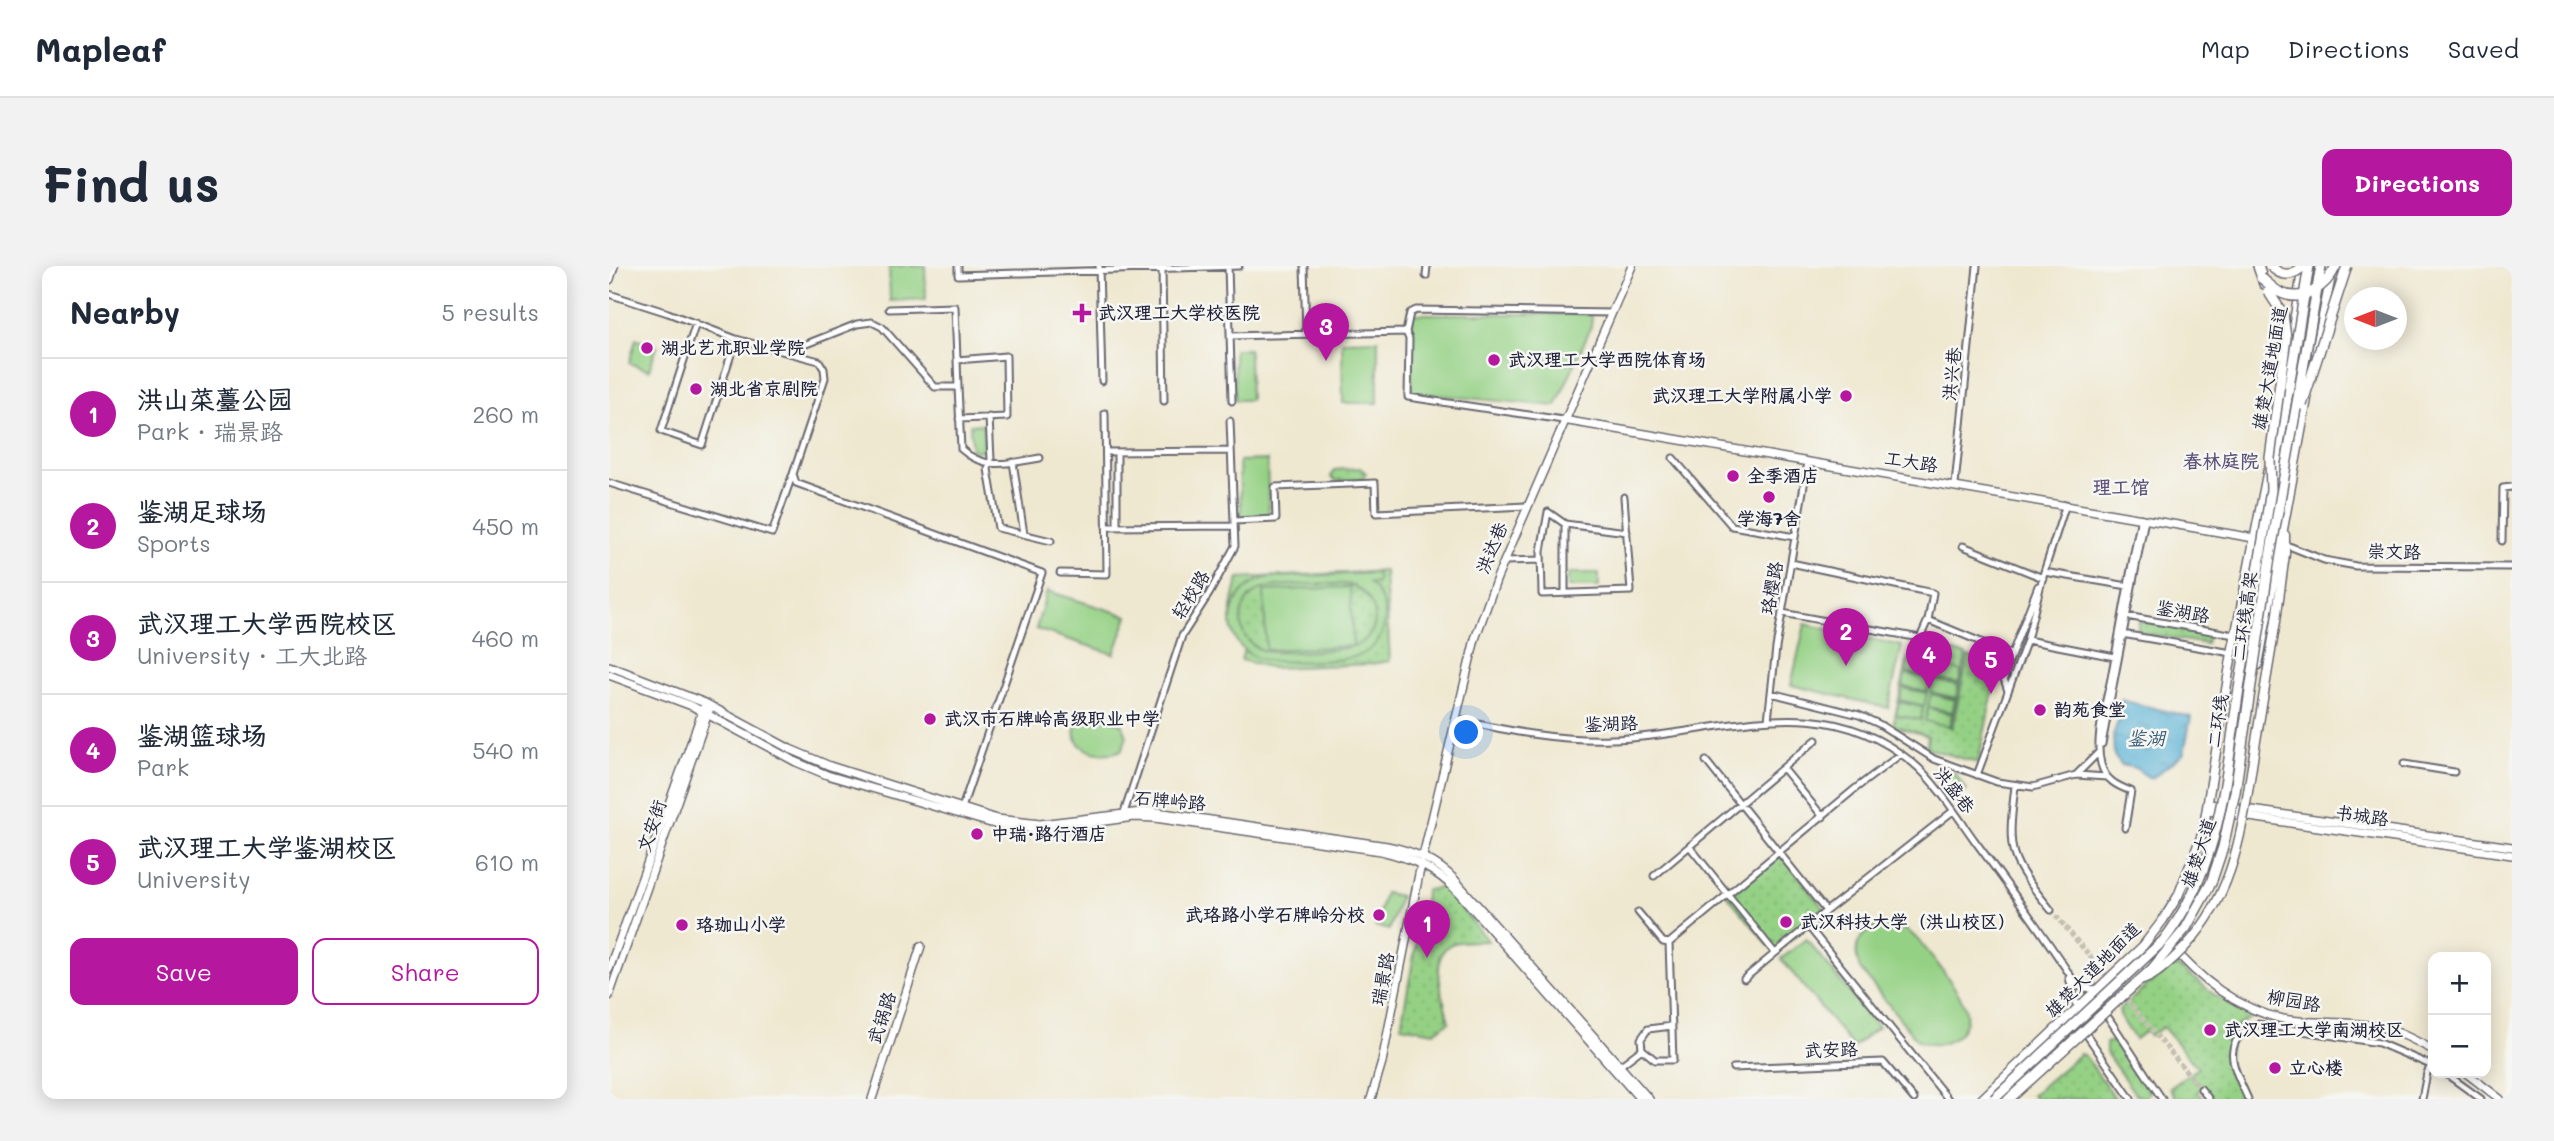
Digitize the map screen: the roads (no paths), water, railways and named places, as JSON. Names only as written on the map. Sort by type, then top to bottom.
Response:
[{"type":"highway","points":[[609,279],[613,266]]},
{"type":"highway","points":[[2258,266],[2261,278],[2283,314],[2286,338],[2270,458],[2271,490]]},
{"type":"highway","points":[[2271,266],[2284,275],[2303,266]]},
{"type":"highway","name":"二环线","points":[[1994,1099],[2163,941],[2194,895],[2219,818],[2309,266]]},
{"type":"highway","name":"二环线高架","points":[[2008,1099],[2140,981],[2177,940],[2196,913],[2211,883],[2223,846],[2235,792],[2270,557],[2321,266]]},
{"type":"highway","points":[[2261,278],[2279,292],[2301,295],[2321,287],[2334,266]]},
{"type":"highway","points":[[2294,426],[2347,266]]},
{"type":"main road","name":"洪达巷","points":[[1422,860],[1475,639],[1504,561],[1563,420],[1632,266]]},
{"type":"main road","name":"雄楚大道地面道","points":[[1982,1099],[2143,946],[2164,920],[2188,873],[2203,832],[2208,808],[2235,635],[2282,397],[2303,266]]},
{"type":"main road","points":[[2140,981],[2150,978],[2187,946],[2207,919],[2226,883],[2242,827],[2280,597],[2284,522],[2334,266]]},
{"type":"main road","name":"工大路","points":[[1563,420],[2254,538]]},
{"type":"main road","name":"雄楚大道","points":[[2008,1099],[2103,1010],[2168,942],[2199,903],[2219,848],[2229,810],[2283,544]]},
{"type":"main road","name":"石牌岭路","points":[[609,666],[707,708],[796,762],[827,775],[961,811],[1002,827],[1026,830],[1057,829],[1123,816],[1155,818],[1381,851],[1422,860],[1458,892],[1617,1068],[1649,1099]]},
{"type":"main road","name":"石牌岭路","points":[[609,675],[707,708]]},
{"type":"main road","name":"文安街","points":[[609,969],[707,708]]},
{"type":"main road","name":"文安街","points":[[609,996],[707,708]]},
{"type":"main road","name":"书城路","points":[[2208,808],[2512,846]]},
{"type":"main road","name":"书城路","points":[[2229,810],[2512,855]]},
{"type":"main road","name":"瑞景路","points":[[1371,1099],[1382,1062],[1422,860]]},
{"type":"main road","name":"柳园路","points":[[2168,942],[2180,957],[2212,985],[2232,999],[2263,1013],[2308,1022],[2379,1027],[2428,1047]]},
{"type":"main road","name":"武锅路","points":[[872,1099],[921,946]]},
{"type":"main road","name":"石牌岭路","points":[[1617,1068],[1640,1099]]},
{"type":"main road","points":[[2473,1078],[2500,1099]]},
{"type":"street","points":[[958,266],[958,275],[1017,269],[1238,266]]},
{"type":"street","points":[[1228,266],[1232,401]]},
{"type":"street","points":[[1304,266],[1306,333]]},
{"type":"street","points":[[1426,276],[1427,266]]},
{"type":"street","name":"洪兴巷","points":[[1955,485],[1977,266]]},
{"type":"street","points":[[1099,268],[1102,381]]},
{"type":"street","points":[[1162,268],[1164,401]]},
{"type":"street","points":[[609,294],[736,339],[820,361],[825,373],[772,533],[609,483]]},
{"type":"street","points":[[889,309],[955,307],[961,449],[975,461],[990,464],[1040,458]]},
{"type":"street","points":[[1563,420],[1408,397],[1409,339],[1406,332],[1410,313],[1416,310],[1612,313]]},
{"type":"street","points":[[786,352],[871,321],[882,327],[935,387],[958,387]]},
{"type":"street","points":[[696,323],[661,431],[702,445],[736,339]]},
{"type":"street","points":[[1230,336],[1406,332]]},
{"type":"street","points":[[957,360],[1006,356],[1007,417],[959,419]]},
{"type":"street","points":[[1060,573],[1107,574],[1105,413]]},
{"type":"street","points":[[989,417],[988,469],[998,527],[1051,541]]},
{"type":"street","name":"轻校路","points":[[1123,816],[1182,636],[1235,546],[1230,421]]},
{"type":"street","points":[[1106,452],[1231,451]]},
{"type":"street","points":[[1117,452],[1117,527]]},
{"type":"street","points":[[1674,458],[1732,526],[1795,537]]},
{"type":"street","points":[[1013,462],[1024,534]]},
{"type":"street","name":"珞樱路","points":[[1768,720],[1782,613],[1808,462]]},
{"type":"street","points":[[793,474],[796,484],[800,486],[1042,573],[961,811]]},
{"type":"street","points":[[1107,527],[1234,524],[1276,519],[1275,487],[1375,483],[1376,513],[1527,506]]},
{"type":"street","points":[[2502,541],[2503,488],[2512,488]]},
{"type":"street","points":[[1624,497],[1627,532],[1631,591],[1542,594],[1541,560],[1547,513],[1565,524],[1627,532]]},
{"type":"street","points":[[1977,775],[2027,640],[2043,576],[2066,505]]},
{"type":"street","points":[[2125,616],[2128,586],[2143,518]]},
{"type":"street","points":[[2076,775],[2099,752],[2105,733],[2143,518]]},
{"type":"street","points":[[1565,524],[1565,593]]},
{"type":"street","name":"崇文路","points":[[2283,544],[2339,564],[2512,567]]},
{"type":"street","points":[[1963,546],[2043,576],[2128,586]]},
{"type":"street","points":[[1504,561],[1541,560]]},
{"type":"street","points":[[1782,613],[1920,638],[1928,620],[1933,593],[1791,563]]},
{"type":"street","points":[[2008,691],[2004,676],[2010,654],[2043,576]]},
{"type":"street","name":"鉴湖路","points":[[2125,616],[2235,635]]},
{"type":"street","points":[[1928,620],[2010,654]]},
{"type":"street","points":[[2122,633],[2104,712],[2099,752],[2107,777],[2117,786],[2131,791],[2125,828]]},
{"type":"street","name":"鉴湖路","points":[[2122,633],[2232,653]]},
{"type":"street","points":[[2027,640],[2115,657]]},
{"type":"street","points":[[1771,692],[1859,715],[1879,724],[1934,759],[2015,786],[2043,785],[2076,775],[2107,777]]},
{"type":"street","name":"鉴湖路","points":[[1455,719],[1514,732],[1560,739],[1591,740],[1633,738],[1768,720]]},
{"type":"street","name":"洪盛巷","points":[[1768,720],[1807,719],[1839,724],[1873,736],[1901,754],[1919,769],[1953,811],[2078,986],[2100,989]]},
{"type":"street","points":[[1654,876],[1816,740]]},
{"type":"street","points":[[1638,912],[1663,942],[1669,943],[1901,754]]},
{"type":"street","points":[[1706,761],[1826,911]]},
{"type":"street","points":[[2404,764],[2454,772]]},
{"type":"street","points":[[1783,768],[1823,817]]},
{"type":"street","points":[[2015,786],[2011,845],[2017,865],[2051,910]]},
{"type":"street","points":[[1744,979],[1953,811]]},
{"type":"street","points":[[1690,847],[1775,953]]},
{"type":"street","points":[[1808,926],[1948,1099]]},
{"type":"street","points":[[1669,943],[1674,1060],[1655,1060],[1642,1049],[1641,1039],[1648,1029],[1672,1026]]},
{"type":"street","name":"洪盛巷","points":[[2062,962],[2078,1009]]},
{"type":"street","points":[[2103,1010],[2162,1099]]},
{"type":"street","points":[[2248,1099],[2234,1071],[2233,1050],[2238,1037],[2257,1024],[2379,1043],[2428,1063]]},
{"type":"street","points":[[2083,1029],[2131,1099]]},
{"type":"street","points":[[1617,1068],[1642,1049]]},
{"type":"street","name":"武安路","points":[[1733,1068],[1883,1062],[1914,1099]]},
{"type":"street","points":[[2422,1099],[2428,1071]]},
{"type":"street","points":[[2452,1078],[2481,1099]]},
{"type":"street","points":[[2201,1088],[2210,1099]]},
{"type":"water","name":"鉴湖","points":[[2121,700],[2191,717],[2184,753],[2151,779],[2135,768],[2121,765],[2114,756],[2113,735],[2120,716],[2118,707]]},
{"type":"tunnel","points":[[2051,910],[2109,979]]},
{"type":"tunnel","points":[[2122,994],[2201,1089]]},
{"type":"place","name":"武汉理工大学校医院","points":[[1082,313]]},
{"type":"place","name":"湖北艺术职业学院","points":[[647,348]]},
{"type":"place","name":"武汉理工大学西院体育场","points":[[1494,360]]},
{"type":"place","name":"武汉理工大学西院校区","points":[[1326,361]]},
{"type":"place","name":"湖北省京剧院","points":[[696,389]]},
{"type":"place","name":"武汉理工大学附属小学","points":[[1846,396]]},
{"type":"place","name":"全季酒店","points":[[1733,476]]},
{"type":"place","name":"学海7舍","points":[[1769,497]]},
{"type":"place","name":"鉴湖足球场","points":[[1846,666]]},
{"type":"place","name":"鉴湖篮球场","points":[[1929,689]]},
{"type":"place","name":"武汉理工大学鉴湖校区","points":[[1991,694]]},
{"type":"place","name":"韵苑食堂","points":[[2040,710]]},
{"type":"place","name":"武汉市石牌岭高级职业中学","points":[[930,719]]},
{"type":"place","name":"中瑞·路行酒店","points":[[977,834]]},
{"type":"place","name":"武珞路小学石牌岭分校","points":[[1379,915]]},
{"type":"place","name":"武汉科技大学（洪山校区）","points":[[1786,922]]},
{"type":"place","name":"珞珈山小学","points":[[682,925]]},
{"type":"place","name":"洪山菜薹公园","points":[[1427,958]]},
{"type":"place","name":"武汉理工大学南湖校区","points":[[2210,1030]]},
{"type":"place","name":"立心楼","points":[[2275,1068]]},
{"type":"district","name":"春林庭院","points":[[2221,461]]},
{"type":"district","name":"理工馆","points":[[2121,487]]}]
